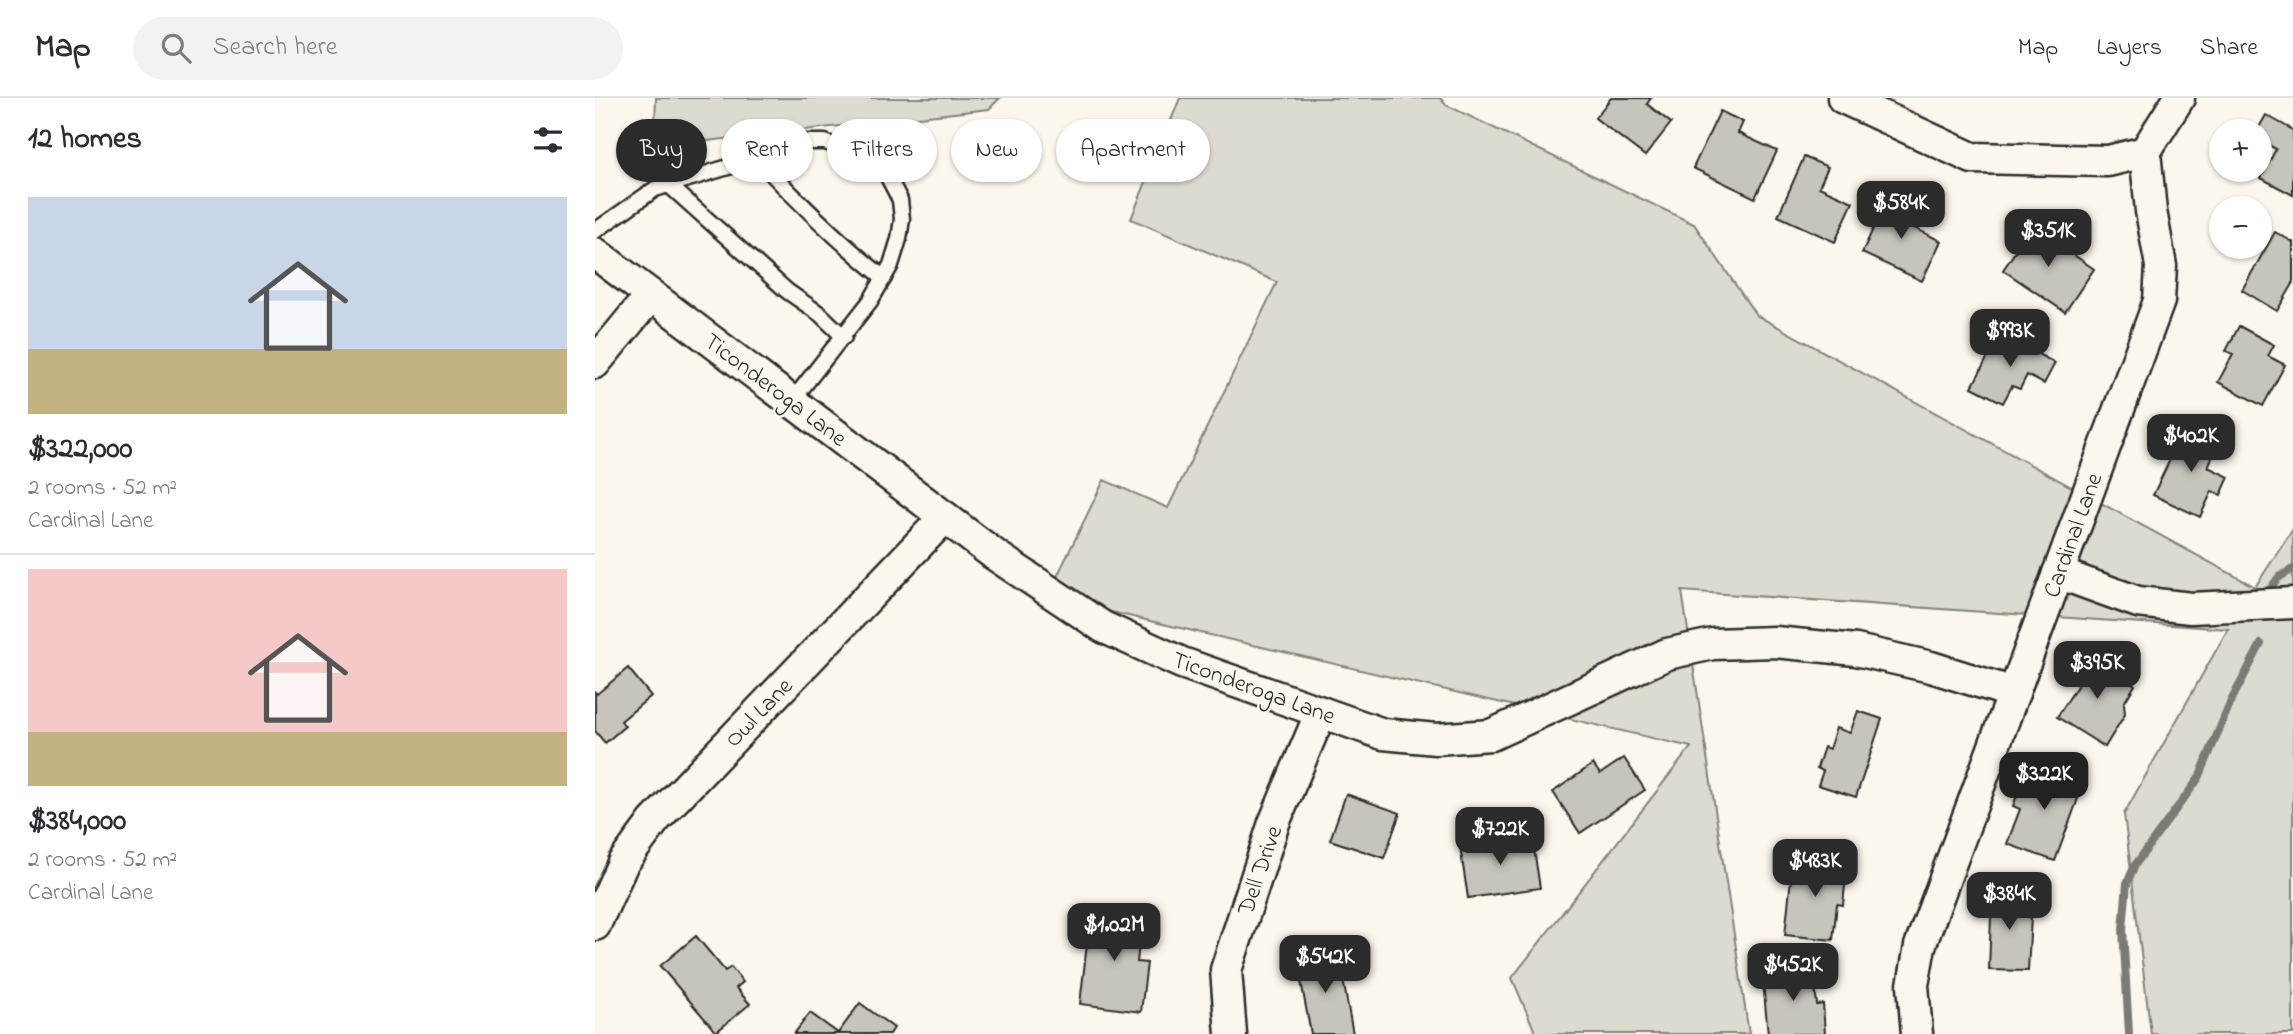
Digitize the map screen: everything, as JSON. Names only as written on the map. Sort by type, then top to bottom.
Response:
[{"type":"street","points":[[1843,98],[1972,158],[2108,161],[2145,152],[2179,98]]},
{"type":"street","name":"Cardinal Lane","points":[[1917,1034],[1913,985],[1920,946],[2159,301],[2161,266],[2151,211],[2145,152]]},
{"type":"street","name":"Ticonderoga Lane","points":[[595,253],[995,555],[1103,627],[1182,663],[1383,734],[1436,739],[1491,735],[1667,654],[1713,644],[1775,642],[1856,650],[1931,667],[2014,693]]},
{"type":"street","points":[[595,363],[651,295]]},
{"type":"street","name":"Owl Lane","points":[[595,925],[623,863],[654,821],[945,517]]},
{"type":"street","points":[[2058,573],[2138,602],[2191,608],[2293,603]]},
{"type":"street","name":"Dell Drive","points":[[1231,1034],[1226,970],[1274,823],[1321,712]]},
{"type":"lane","points":[[792,401],[871,300],[884,278],[899,239],[902,219],[900,200],[887,175],[851,152],[825,142],[813,142]]},
{"type":"lane","points":[[595,231],[655,190],[721,168]]},
{"type":"lane","points":[[779,182],[884,278]]},
{"type":"lane","points":[[670,186],[787,291],[820,314],[844,337]]},
{"type":"shaded area","points":[[656,98],[1000,98],[989,109],[901,119],[827,119],[827,127],[813,129],[813,119],[721,119],[721,139],[707,141],[707,119],[655,119]]},
{"type":"shaded area","points":[[1180,98],[1440,98],[1446,105],[1694,224],[1756,315],[2255,587],[2293,529],[2293,1034],[2151,1034],[2124,814],[2228,629],[1682,591],[1749,1034],[1536,1034],[1512,978],[1691,747],[1047,597],[1104,480],[1168,508],[1277,282],[1131,219],[1146,182],[1210,182],[1210,119],[1171,119]]},
{"type":"building","points":[[1611,98],[1651,98],[1647,104],[1671,123],[1645,156],[1595,118]]},
{"type":"building","points":[[1720,111],[1743,122],[1738,133],[1777,151],[1755,198],[1693,168]]},
{"type":"building","points":[[2266,115],[2293,130],[2293,195],[2269,182],[2272,182],[2272,157],[2276,149],[2272,147],[2272,119],[2264,119]]},
{"type":"building","points":[[1804,157],[1828,167],[1819,187],[1853,202],[1835,242],[1778,216]]},
{"type":"building","points":[[1888,196],[1913,208],[1906,224],[1941,241],[1922,281],[1862,253]]},
{"type":"building","points":[[2032,226],[2094,269],[2065,312],[2003,270]]},
{"type":"building","points":[[2275,232],[2293,242],[2293,284],[2277,311],[2242,290],[2260,259],[2272,259],[2272,237]]},
{"type":"building","points":[[2239,326],[2274,345],[2268,356],[2285,365],[2263,406],[2218,382],[2233,354],[2226,351]]},
{"type":"building","points":[[2000,334],[2055,363],[2044,384],[2027,375],[2020,389],[2012,386],[2003,403],[1972,387]]},
{"type":"building","points":[[2186,426],[2211,438],[2209,443],[2217,446],[2208,467],[2229,477],[2221,495],[2212,491],[2200,517],[2153,495]]},
{"type":"building","points":[[2087,655],[2135,685],[2124,703],[2125,714],[2105,747],[2057,717],[2079,683],[2072,679]]},
{"type":"building","points":[[628,668],[651,696],[621,721],[625,726],[605,743],[595,731],[595,692],[597,694]]},
{"type":"building","points":[[1858,711],[1882,719],[1856,797],[1818,785],[1823,771],[1817,768],[1824,747],[1829,749],[1836,728],[1850,733]]},
{"type":"building","points":[[1624,758],[1645,790],[1580,833],[1553,792],[1593,764],[1600,774]]},
{"type":"building","points":[[2029,765],[2083,785],[2055,861],[2007,844],[2020,809],[2013,806]]},
{"type":"building","points":[[1346,794],[1400,813],[1384,858],[1330,840]]},
{"type":"building","points":[[1532,836],[1540,888],[1468,898],[1460,846]]},
{"type":"building","points":[[1793,859],[1847,865],[1843,905],[1837,904],[1833,940],[1785,935]]},
{"type":"building","points":[[1992,889],[2021,890],[2020,914],[2031,917],[2028,971],[1989,970]]},
{"type":"building","points":[[1091,910],[1142,917],[1137,962],[1147,963],[1141,1012],[1080,1004]]},
{"type":"building","points":[[696,936],[725,971],[731,967],[743,982],[736,988],[750,1004],[716,1032],[660,966]]},
{"type":"building","points":[[1338,952],[1353,1034],[1311,1034],[1297,960]]},
{"type":"building","points":[[1813,967],[1817,1005],[1823,1004],[1825,1034],[1768,1034],[1762,972]]},
{"type":"building","points":[[860,1003],[894,1028],[890,1034],[794,1034],[810,1013],[838,1033]]},
{"type":"waterway","points":[[2270,589],[2278,578],[2293,569]]},
{"type":"waterway","points":[[2129,1034],[2123,929],[2127,883],[2135,865],[2199,778],[2231,701],[2261,644]]}]
